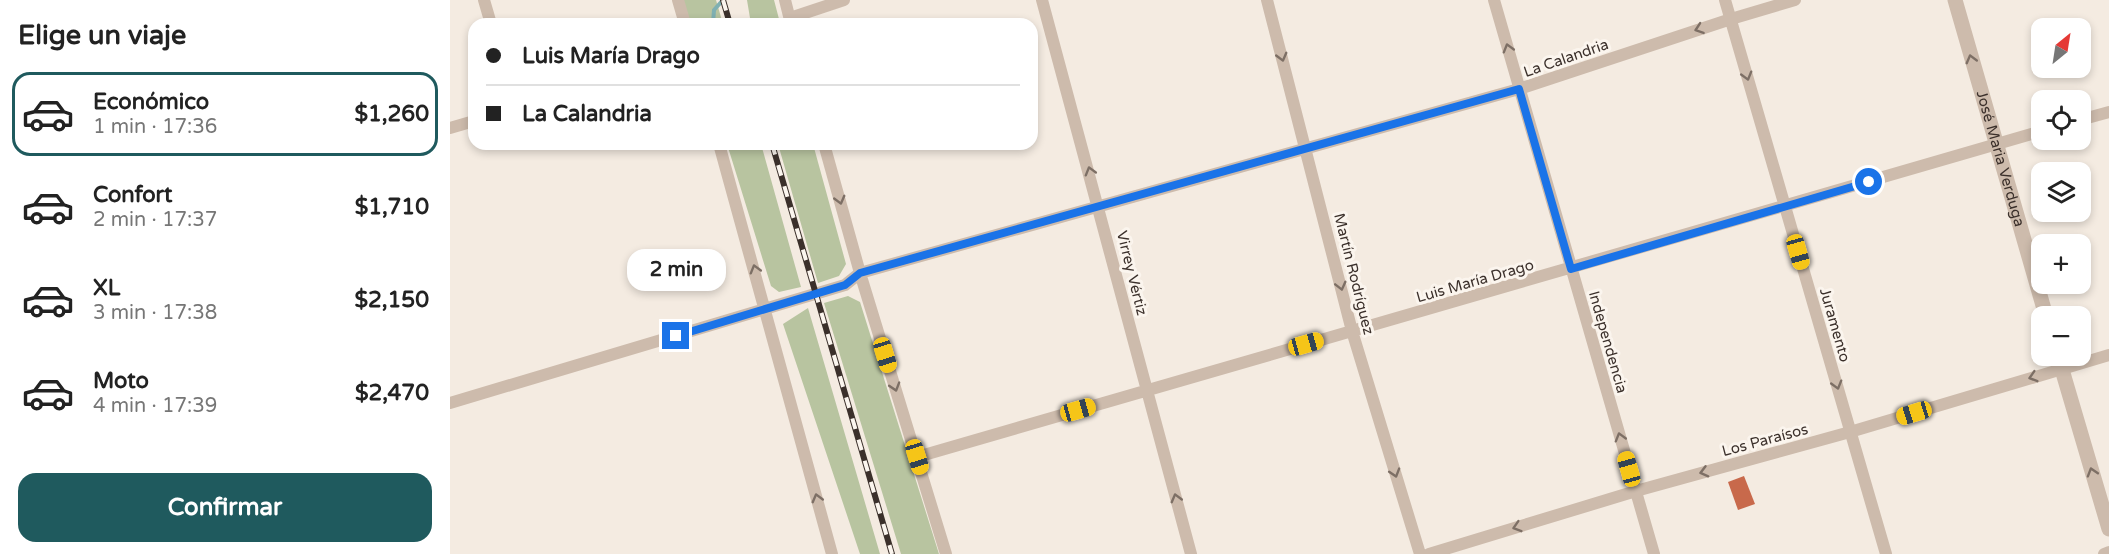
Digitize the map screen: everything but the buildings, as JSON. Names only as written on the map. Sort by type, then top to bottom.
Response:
[{"type":"street","points":[[484,0],[489,18]]},
{"type":"street","points":[[678,0],[683,18]]},
{"type":"street","points":[[785,0],[790,18]]},
{"type":"street","points":[[799,18],[844,0]]},
{"type":"street","name":"Virrey Vértiz","points":[[1042,0],[1100,207],[1191,554]]},
{"type":"street","name":"Martín Rodríguez","points":[[1267,0],[1352,331],[1420,554]]},
{"type":"street","name":"Independencia","points":[[1494,0],[1654,554]]},
{"type":"street","name":"Juramento","points":[[1725,0],[1886,554]]},
{"type":"street","name":"La Calandria","points":[[766,309],[845,285],[860,273],[1519,89],[1795,0]]},
{"type":"street","name":"José Maria Verduga","points":[[1955,0],[2043,306]]},
{"type":"street","points":[[2091,117],[2109,112]]},
{"type":"street","points":[[450,128],[468,123]]},
{"type":"street","name":"Luis María Drago","points":[[917,457],[2031,134]]},
{"type":"street","points":[[721,150],[832,554]]},
{"type":"street","points":[[826,150],[860,273],[946,554]]},
{"type":"street","points":[[450,403],[766,309]]},
{"type":"street","name":"Los Paraísos","points":[[2091,358],[2109,355]]},
{"type":"street","name":"Los Paraísos","points":[[1428,554],[1636,491],[1850,432],[2047,366]]},
{"type":"street","points":[[2060,366],[2109,529]]},
{"type":"street","points":[[2104,554],[2109,552]]},
{"type":"green space","points":[[682,0],[716,0],[721,18],[688,18]]},
{"type":"green space","points":[[747,0],[774,0],[779,18],[750,18]]},
{"type":"green space","points":[[729,150],[763,150],[801,287],[779,292],[771,286]]},
{"type":"green space","points":[[780,150],[815,150],[846,264],[839,276],[818,283]]},
{"type":"green space","points":[[848,296],[860,302],[939,554],[901,554],[824,303]]},
{"type":"green space","points":[[808,308],[880,554],[860,554],[783,324]]},
{"type":"waterway","points":[[713,18],[714,10],[723,0]]},
{"type":"railway","points":[[723,0],[728,18]]},
{"type":"railway","points":[[774,150],[892,554]]},
{"type":"route","points":[[676,336],[845,285],[860,273],[1519,89],[1571,269],[1869,182]]}]
